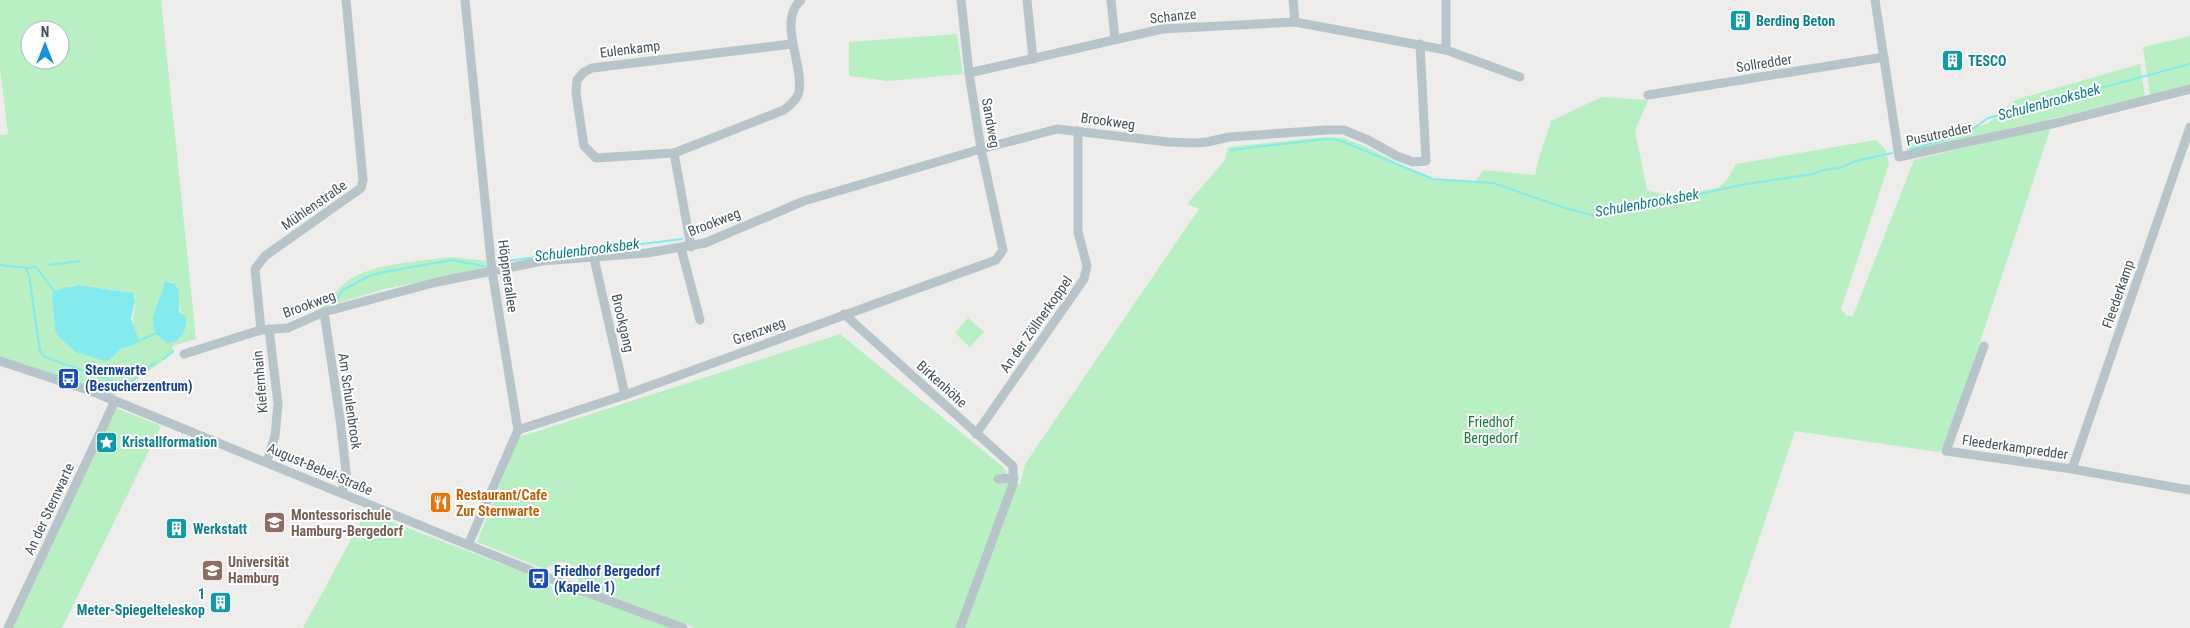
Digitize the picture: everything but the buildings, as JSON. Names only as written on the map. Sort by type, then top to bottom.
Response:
[{"type":"street","name":"Mühlenstraße","points":[[265,330],[256,269],[265,256],[361,188],[363,180],[346,0]]},
{"type":"street","name":"Höppnerallee","points":[[465,0],[492,271],[518,430]]},
{"type":"street","name":"Eulenkamp","points":[[792,44],[592,68],[584,72],[577,80],[576,93],[584,146],[587,152],[596,158],[674,153],[784,110],[794,101],[799,92],[799,74],[792,44],[792,15],[793,6],[801,0]]},
{"type":"street","name":"Sandweg","points":[[961,0],[969,73],[981,148],[1003,250]]},
{"type":"street","points":[[1027,0],[1033,59]]},
{"type":"street","points":[[1111,0],[1115,39]]},
{"type":"street","points":[[1293,0],[1295,22]]},
{"type":"street","points":[[1446,0],[1446,50]]},
{"type":"street","points":[[1876,0],[1884,57]]},
{"type":"street","name":"Schanze","points":[[969,73],[1162,29],[1295,22],[1446,50],[1520,77]]},
{"type":"street","name":"Brookweg","points":[[184,354],[265,330],[288,328],[324,312],[385,294],[492,271],[542,261],[594,258],[691,247],[705,243],[804,201],[981,148],[1057,129],[1168,142],[1195,143],[1238,137],[1344,130],[1412,162],[1426,161],[1420,44]]},
{"type":"street","name":"Sollredder","points":[[1648,95],[1884,57]]},
{"type":"street","name":"Pusutredder","points":[[1884,57],[1899,157],[2056,123],[2190,90]]},
{"type":"street","name":"Fleederkamp","points":[[2072,469],[2190,128]]},
{"type":"street","name":"An der Zöllnerkoppel","points":[[976,434],[1084,279],[1087,266],[1078,232],[1078,131]]},
{"type":"street","points":[[674,153],[691,247]]},
{"type":"street","name":"Brookweg","points":[[681,248],[700,320]]},
{"type":"street","name":"Grenzweg","points":[[518,430],[625,395],[996,260],[1003,250]]},
{"type":"street","name":"Brookgang","points":[[594,258],[625,395]]},
{"type":"street","name":"Am Schulenbrook","points":[[324,312],[347,480],[341,492]]},
{"type":"street","name":"Birkenhöhe","points":[[844,314],[1013,466],[1014,478]]},
{"type":"street","name":"Kiefernhain","points":[[265,330],[278,404],[275,436],[267,461]]},
{"type":"street","name":"Fleederkampredder","points":[[1984,346],[1946,451],[2072,469],[2190,490]]},
{"type":"street","name":"August-Bebel-Straße","points":[[1,364],[67,382],[267,461],[468,546],[683,628]]},
{"type":"street","name":"An der Sternwarte","points":[[8,628],[115,401]]},
{"type":"street","points":[[468,546],[518,430]]},
{"type":"street","points":[[960,628],[1014,478],[998,479]]},
{"type":"green space","points":[[0,0],[161,0],[196,339],[172,346],[174,353],[110,398],[27,365],[0,357],[0,135],[8,134],[0,67]],"holes":[[[166,281],[173,282],[182,314],[187,324],[180,339],[156,333],[154,328],[154,313]],[[78,285],[128,292],[135,296],[133,326],[138,339],[132,346],[122,348],[108,361],[87,356],[55,330],[52,297],[71,286]]]},
{"type":"green space","points":[[957,34],[963,74],[888,81],[849,76],[849,42]]},
{"type":"green space","points":[[2190,36],[2190,86],[2150,95],[2143,47]]},
{"type":"green space","points":[[2140,64],[2145,97],[1908,152],[1907,143],[1987,124],[2015,100]]},
{"type":"green space","name":"Friedhof Bergedorf","points":[[1602,97],[1648,100],[1635,131],[1647,190],[1669,196],[1718,188],[1729,177],[1736,164],[1876,140],[1886,150],[1889,164],[1841,309],[1847,316],[1853,316],[1914,160],[2051,127],[1945,448],[1938,452],[1795,431],[1729,628],[695,628],[579,584],[575,571],[569,563],[558,562],[544,569],[477,542],[519,437],[840,334],[1002,466],[1010,478],[1010,483],[1020,485],[1025,464],[1199,209],[1187,204],[1225,160],[1228,147],[1326,137],[1343,138],[1367,147],[1433,179],[1475,182],[1483,170],[1535,175],[1551,121]]},
{"type":"green space","points":[[452,257],[486,261],[487,269],[384,289],[322,308],[336,291],[356,276],[397,264]]},
{"type":"green space","points":[[968,318],[984,332],[970,347],[955,333]]},
{"type":"green space","points":[[116,408],[161,426],[62,628],[13,628]]},
{"type":"green space","points":[[366,512],[546,581],[555,591],[567,588],[672,628],[303,628]]},
{"type":"water","points":[[166,281],[172,283],[178,289],[180,313],[186,316],[186,326],[183,334],[177,340],[167,343],[155,331],[153,325],[154,313]]},
{"type":"water","points":[[78,285],[133,293],[135,301],[131,319],[139,341],[132,346],[122,348],[108,361],[76,352],[58,336],[55,330],[52,297],[54,291]]},
{"type":"waterway","name":"Schulenbrooksbek","points":[[1912,149],[1967,133],[1988,118],[2190,64]]},
{"type":"waterway","name":"Schulenbrooksbek","points":[[1231,150],[1326,139],[1339,140],[1433,179],[1493,183],[1562,207],[1595,216],[1746,184],[1813,174],[1822,170],[1840,168],[1856,161],[1892,153]]},
{"type":"waterway","name":"Schulenbrooksbek","points":[[494,265],[506,261],[682,239]]},
{"type":"waterway","name":"Schulenbrooksbek","points":[[334,303],[343,290],[367,277],[379,273],[452,260],[488,267]]},
{"type":"waterway","points":[[49,265],[79,261]]},
{"type":"waterway","name":"Schulenbrooksbek","points":[[0,265],[26,268],[29,275],[40,351],[45,357],[118,383],[130,382],[156,362]]},
{"type":"waterway","points":[[26,268],[36,267],[54,291]]},
{"type":"waterway","points":[[139,341],[156,333]]},
{"type":"waterway","name":"Schulenbrooksbek","points":[[163,359],[173,351]]},
{"type":"place","name":"Berding Beton","points":[[1740,21]]},
{"type":"place","name":"TESCO","points":[[1952,61]]},
{"type":"place","name":"Sternwarte (Besucherzentrum)","points":[[69,378]]},
{"type":"place","name":"Kristallformation","points":[[106,442]]},
{"type":"place","name":"Restaurant/Cafe Zur Sternwarte","points":[[440,503]]},
{"type":"place","name":"Montessorischule Hamburg-Bergedorf","points":[[275,523]]},
{"type":"place","name":"Werkstatt","points":[[177,529]]},
{"type":"place","name":"Universität Hamburg","points":[[212,570]]},
{"type":"place","name":"Friedhof Bergedorf (Kapelle 1)","points":[[538,579]]},
{"type":"place","name":"1 Meter-Spiegelteleskop","points":[[221,602]]}]
